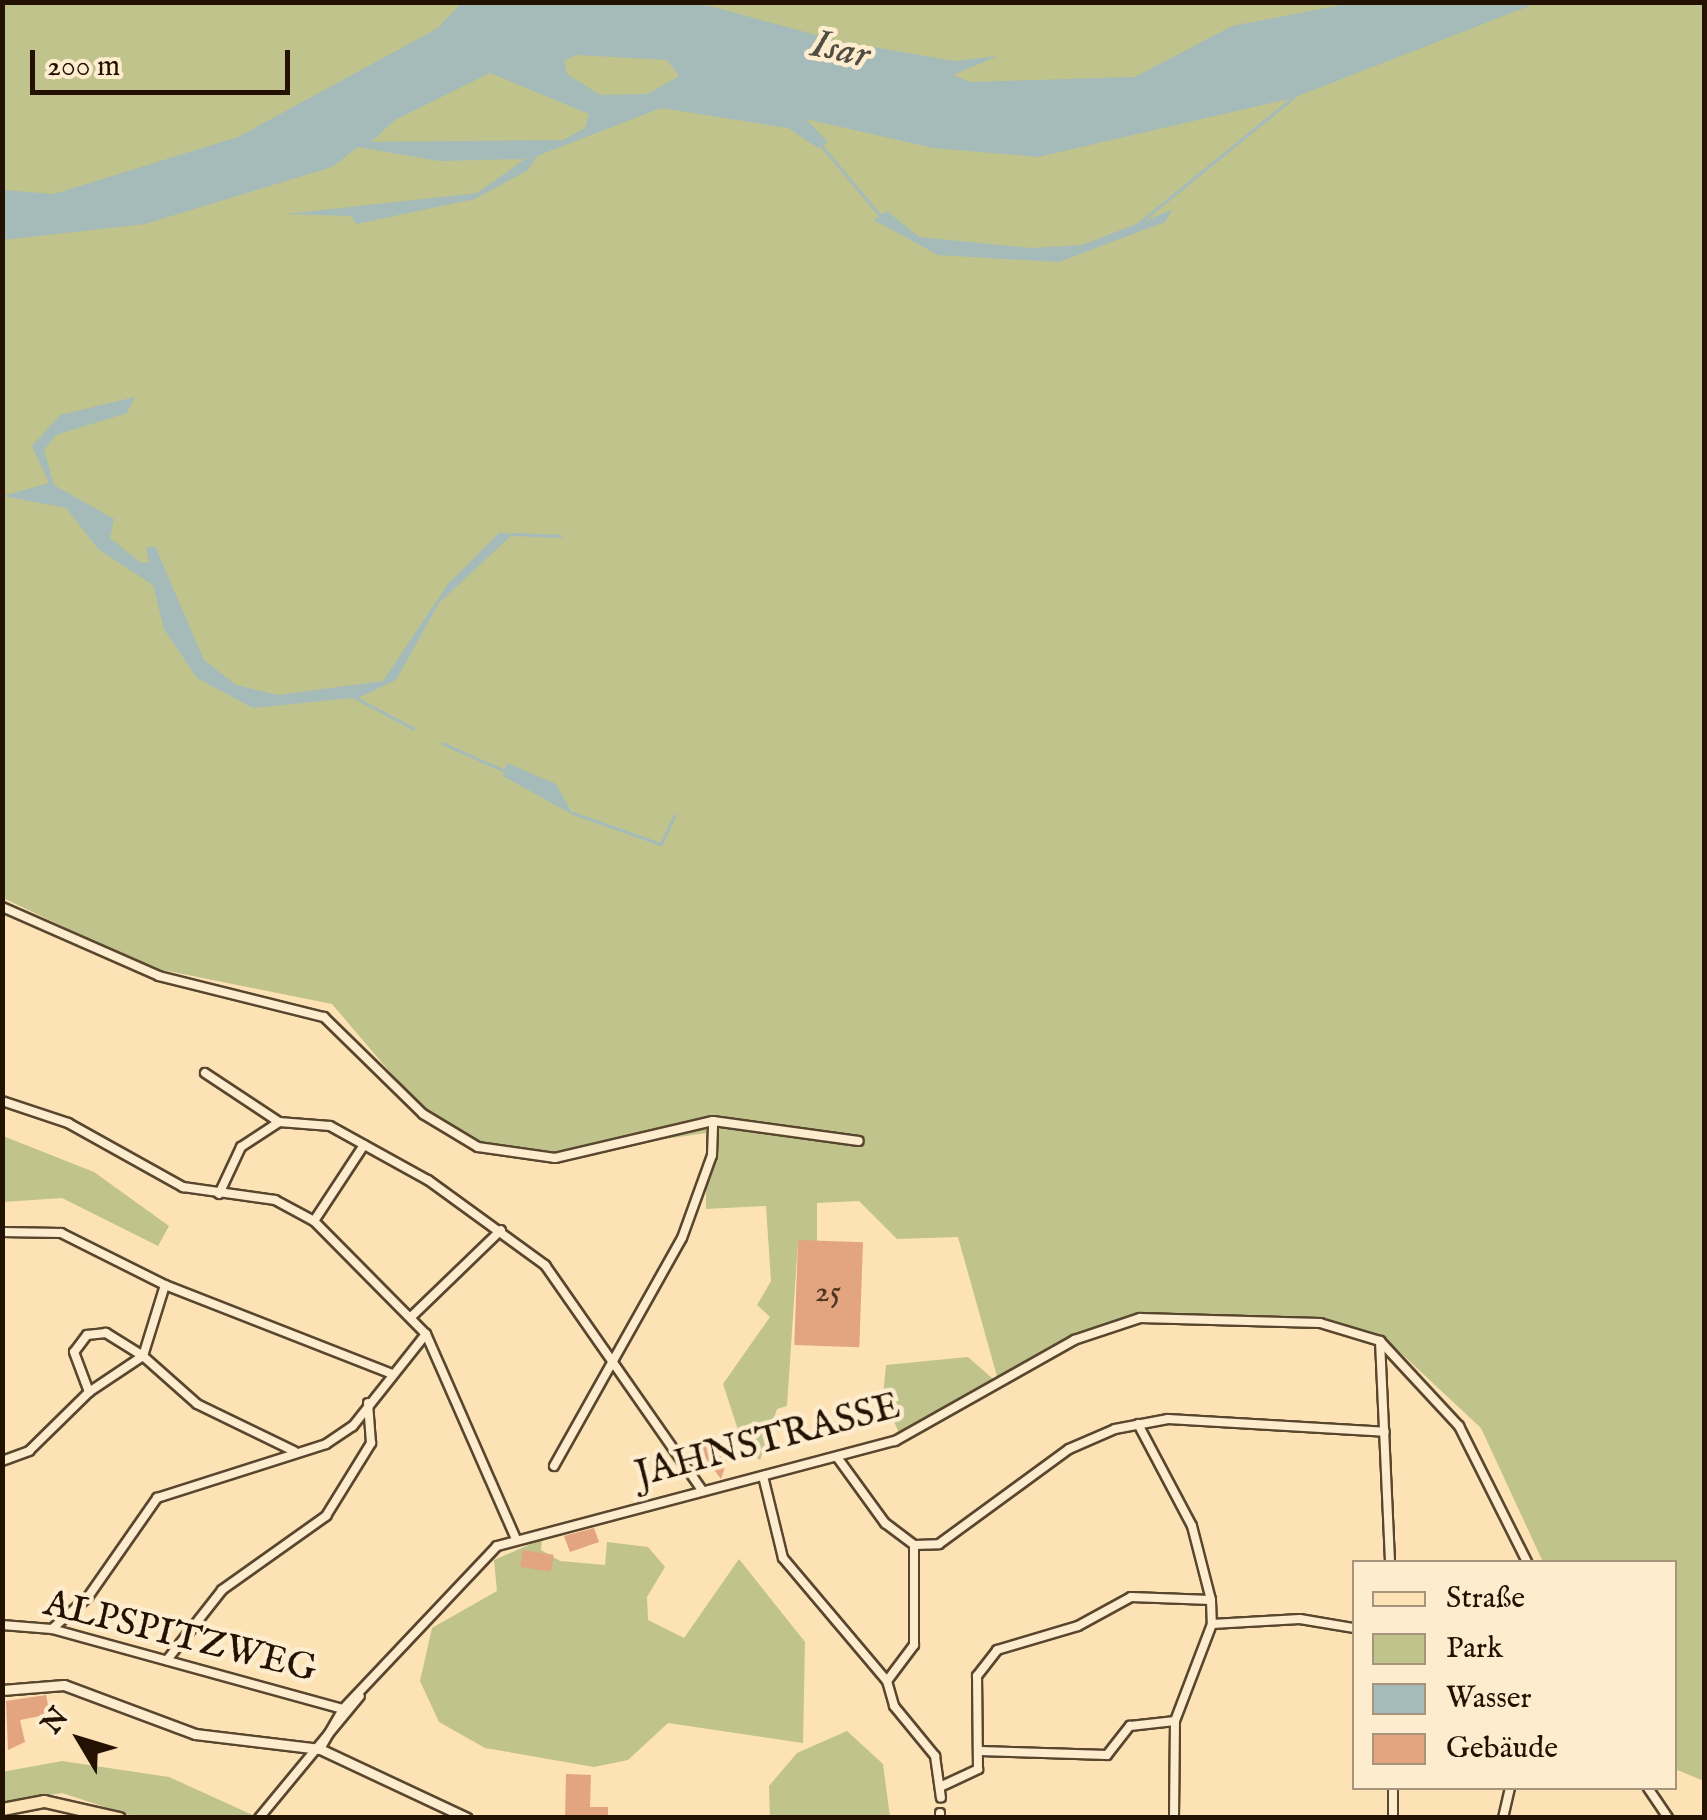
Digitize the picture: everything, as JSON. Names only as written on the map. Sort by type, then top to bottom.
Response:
[{"type":"main road","points":[[2,1809],[44,1802],[119,1818]]},
{"type":"street","points":[[2,907],[160,976],[324,1017],[423,1114],[478,1148],[555,1158],[713,1121],[859,1141]]},
{"type":"street","points":[[206,1073],[279,1122],[330,1126],[364,1145],[501,1230],[545,1265],[613,1351],[702,1490]]},
{"type":"street","points":[[2,1101],[68,1123],[183,1187],[275,1200],[314,1221],[426,1334],[515,1537]]},
{"type":"street","points":[[554,1466],[613,1351],[682,1238],[712,1156],[713,1121]]},
{"type":"street","points":[[219,1194],[241,1147],[279,1122]]},
{"type":"street","points":[[314,1221],[364,1145]]},
{"type":"street","points":[[411,1317],[501,1230]]},
{"type":"street","points":[[2,1232],[61,1233],[165,1285],[390,1373]]},
{"type":"street","points":[[2,1462],[46,1438],[89,1392],[143,1356],[165,1285]]},
{"type":"street","name":"JAHNSTRASSE","points":[[259,1818],[473,1566],[515,1537],[914,1434],[1074,1340],[1140,1318],[1320,1322],[1380,1340]]},
{"type":"street","points":[[89,1392],[74,1352],[87,1336],[106,1333],[143,1356],[197,1404],[294,1450]]},
{"type":"street","points":[[52,1629],[88,1597],[157,1498],[294,1450],[326,1444],[368,1403],[426,1334]]},
{"type":"street","points":[[1380,1340],[1390,1560]]},
{"type":"street","points":[[1380,1340],[1460,1426],[1526,1560]]},
{"type":"street","points":[[168,1660],[222,1590],[326,1516],[371,1444],[368,1403]]},
{"type":"street","points":[[914,1545],[961,1534],[1069,1449],[1138,1424],[1384,1432]]},
{"type":"street","points":[[1138,1424],[1192,1526],[1211,1600],[1212,1624],[1176,1721],[1174,1818]]},
{"type":"street","points":[[836,1456],[862,1498],[914,1545],[914,1645],[886,1682]]},
{"type":"street","points":[[763,1476],[783,1558],[886,1682],[894,1706],[935,1756],[941,1798]]},
{"type":"street","points":[[942,1786],[972,1777],[980,1751],[977,1676],[998,1650],[1078,1626],[1131,1597],[1211,1600]]},
{"type":"street","points":[[1212,1624],[1352,1628]]},
{"type":"street","name":"ALPSPITZWEG","points":[[2,1625],[52,1629],[343,1709]]},
{"type":"street","points":[[2,1690],[64,1685],[195,1734],[320,1749],[466,1818]]},
{"type":"street","name":"JAHNSTRASSE","points":[[320,1749],[343,1709],[360,1696]]},
{"type":"street","points":[[980,1751],[1107,1755],[1130,1726],[1176,1721]]},
{"type":"street","points":[[1393,1790],[1393,1818]]},
{"type":"street","points":[[1503,1818],[1510,1790]]},
{"type":"street","points":[[1650,1790],[1668,1818]]},
{"type":"street","points":[[1659,1818],[1662,1805]]},
{"type":"green space","points":[[3,3],[1704,3],[1704,1781],[1677,1770],[1677,1560],[1542,1560],[1481,1428],[1390,1343],[1320,1318],[1139,1314],[998,1380],[958,1237],[897,1239],[859,1201],[817,1203],[817,1241],[798,1241],[787,1406],[777,1409],[760,1460],[744,1448],[723,1384],[770,1317],[757,1305],[771,1281],[766,1206],[706,1209],[706,1133],[555,1155],[479,1146],[424,1112],[332,1004],[148,967],[3,898]]},
{"type":"green space","points":[[3,1136],[94,1172],[169,1226],[158,1246],[62,1198],[3,1202]]},
{"type":"green space","points":[[968,1357],[993,1379],[899,1433],[883,1396],[886,1365]]},
{"type":"green space","points":[[542,1539],[541,1550],[560,1561],[605,1565],[607,1542],[648,1547],[665,1567],[647,1597],[648,1620],[684,1638],[739,1559],[805,1642],[803,1743],[668,1723],[628,1760],[594,1767],[485,1748],[439,1722],[420,1681],[432,1628],[497,1591],[494,1560]]},
{"type":"green space","points":[[847,1731],[883,1764],[890,1817],[770,1817],[769,1786],[797,1753]]},
{"type":"green space","points":[[62,1761],[169,1777],[257,1817],[136,1817],[62,1793],[3,1803],[2,1772]]},
{"type":"water","name":"Isar","points":[[461,3],[699,3],[838,41],[954,61],[998,56],[953,75],[970,82],[1135,77],[1232,26],[1351,3],[1537,3],[1293,98],[1038,157],[933,148],[806,119],[828,142],[818,148],[788,128],[661,108],[537,156],[528,170],[475,199],[356,224],[351,216],[286,214],[477,193],[525,159],[439,161],[358,147],[332,167],[145,224],[3,240],[3,190],[54,194],[238,137],[438,28]],"holes":[[[576,55],[667,60],[679,76],[648,94],[600,95],[567,74],[564,61]],[[490,73],[589,114],[585,128],[563,140],[371,142],[395,120]]]},
{"type":"water","points":[[1172,210],[1165,222],[1059,262],[938,255],[874,220],[887,211],[919,237],[1032,248],[1082,245]]},
{"type":"water","points":[[135,397],[127,413],[56,435],[44,450],[54,485],[114,519],[110,538],[140,562],[149,563],[146,548],[155,546],[204,660],[236,685],[278,695],[383,681],[448,584],[499,533],[513,534],[439,603],[396,680],[360,697],[253,708],[197,678],[164,629],[153,585],[98,549],[66,508],[3,496],[49,483],[32,446],[60,415]]},
{"type":"water","points":[[507,763],[556,784],[573,815],[503,776]]},
{"type":"building","points":[[798,1240],[863,1242],[859,1347],[794,1345]]},
{"type":"building","points":[[709,1435],[729,1454],[721,1479],[697,1447]]},
{"type":"building","points":[[594,1528],[599,1542],[570,1552],[564,1536]]},
{"type":"building","points":[[523,1550],[554,1555],[551,1572],[520,1567]]},
{"type":"building","points":[[46,1695],[50,1714],[20,1720],[25,1742],[8,1750],[6,1701]]},
{"type":"building","points":[[566,1774],[591,1775],[590,1807],[608,1807],[608,1818],[565,1818]]},
{"type":"waterway","points":[[1138,224],[1295,96]]},
{"type":"waterway","points":[[822,146],[881,216]]},
{"type":"waterway","points":[[513,534],[560,536]]},
{"type":"waterway","points":[[354,697],[413,728]]},
{"type":"waterway","points":[[442,743],[503,770]]},
{"type":"waterway","points":[[573,813],[661,844],[674,816]]}]
